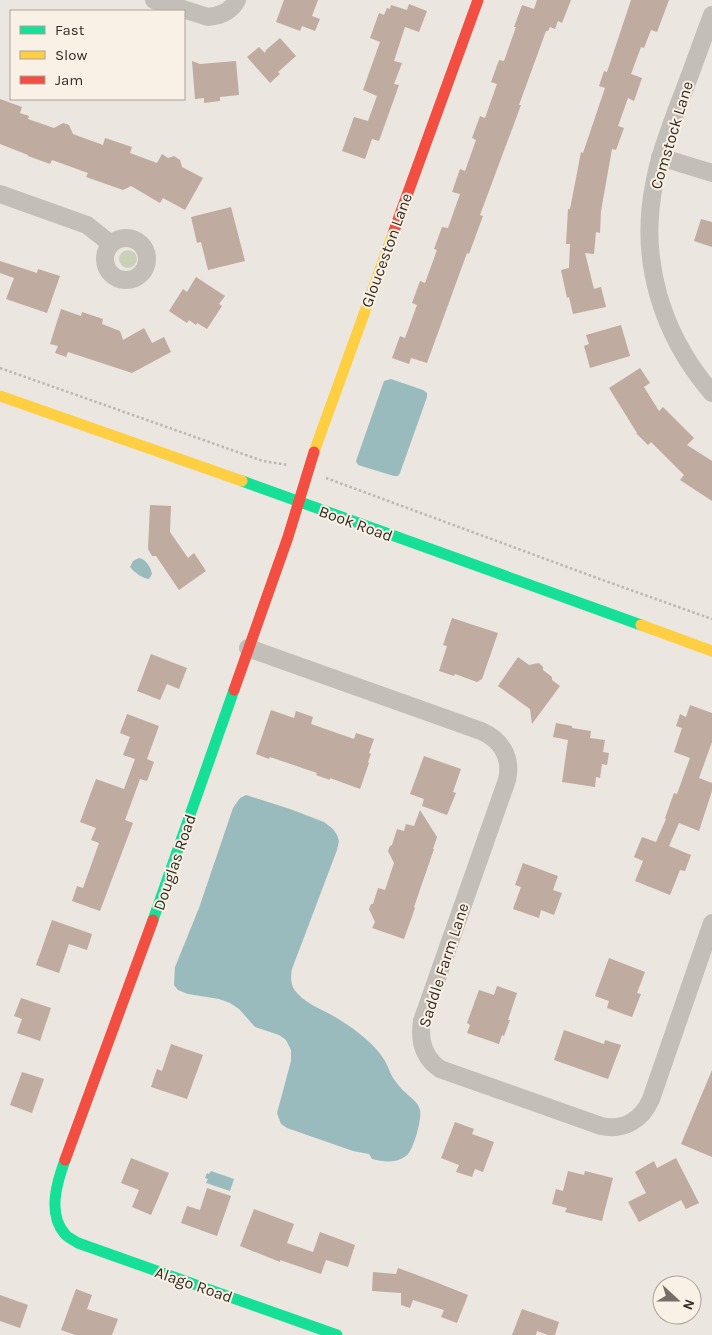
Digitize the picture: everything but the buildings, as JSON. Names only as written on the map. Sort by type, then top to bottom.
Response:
[{"type":"street","points":[[154,0],[184,10]]},
{"type":"street","points":[[185,10],[208,18],[218,16],[228,11],[236,0]]},
{"type":"street","name":"Glouceston Lane","points":[[299,502],[308,472],[308,464],[478,0]]},
{"type":"street","name":"Comstock Lane","points":[[712,16],[660,157],[652,198],[650,222],[650,244],[658,297],[676,342],[687,362],[712,393]]},
{"type":"street","points":[[660,157],[712,173]]},
{"type":"street","points":[[0,194],[87,225],[111,244]]},
{"type":"street","name":"Book Road","points":[[0,396],[712,651]]},
{"type":"street","name":"Douglas Road","points":[[58,1223],[55,1210],[55,1196],[60,1173],[134,975],[299,502]]},
{"type":"street","name":"Saddle Farm Lane","points":[[248,648],[489,734],[505,752],[508,761],[507,780],[422,1021],[420,1032],[424,1053],[440,1068],[601,1126],[609,1128],[631,1122],[642,1114],[651,1099],[712,923]]},
{"type":"street","name":"Alago Road","points":[[58,1223],[65,1234],[78,1243],[314,1331],[337,1335]]},
{"type":"path","points":[[0,368],[260,460],[294,466]]},
{"type":"path","points":[[322,477],[712,619]]},
{"type":"green space","points":[[124,250],[132,250],[137,255],[135,266],[124,268],[119,263],[119,255]]},
{"type":"water","points":[[391,379],[427,393],[398,476],[358,465],[356,461],[384,381]]},
{"type":"water","points":[[139,558],[146,562],[151,569],[152,574],[149,579],[139,575],[130,567],[133,561]]},
{"type":"water","points":[[246,795],[324,822],[337,835],[339,841],[337,850],[292,969],[292,983],[294,989],[302,998],[346,1024],[371,1043],[385,1061],[393,1078],[402,1090],[418,1105],[420,1110],[419,1126],[415,1139],[408,1154],[396,1161],[372,1159],[369,1154],[353,1151],[287,1128],[281,1124],[277,1113],[291,1061],[291,1050],[286,1040],[279,1035],[255,1027],[239,1009],[230,1003],[219,999],[188,994],[178,990],[174,985],[175,967],[199,908],[233,808],[240,798]]},
{"type":"water","points":[[211,1171],[234,1179],[230,1191],[206,1183],[208,1179],[205,1178],[207,1173],[209,1174]]},
{"type":"traffic: fast","points":[[242,481],[641,625]]},
{"type":"traffic: fast","points":[[153,920],[234,690]]},
{"type":"traffic: fast","points":[[65,1160],[59,1178],[55,1208],[60,1226],[69,1238],[78,1243],[337,1335]]},
{"type":"traffic: slow","points":[[314,452],[394,231]]},
{"type":"traffic: slow","points":[[0,396],[242,481]]},
{"type":"traffic: slow","points":[[641,625],[712,651]]},
{"type":"traffic: jam","points":[[394,231],[478,0]]},
{"type":"traffic: jam","points":[[234,690],[288,537],[314,452]]},
{"type":"traffic: jam","points":[[65,1160],[153,920]]}]
